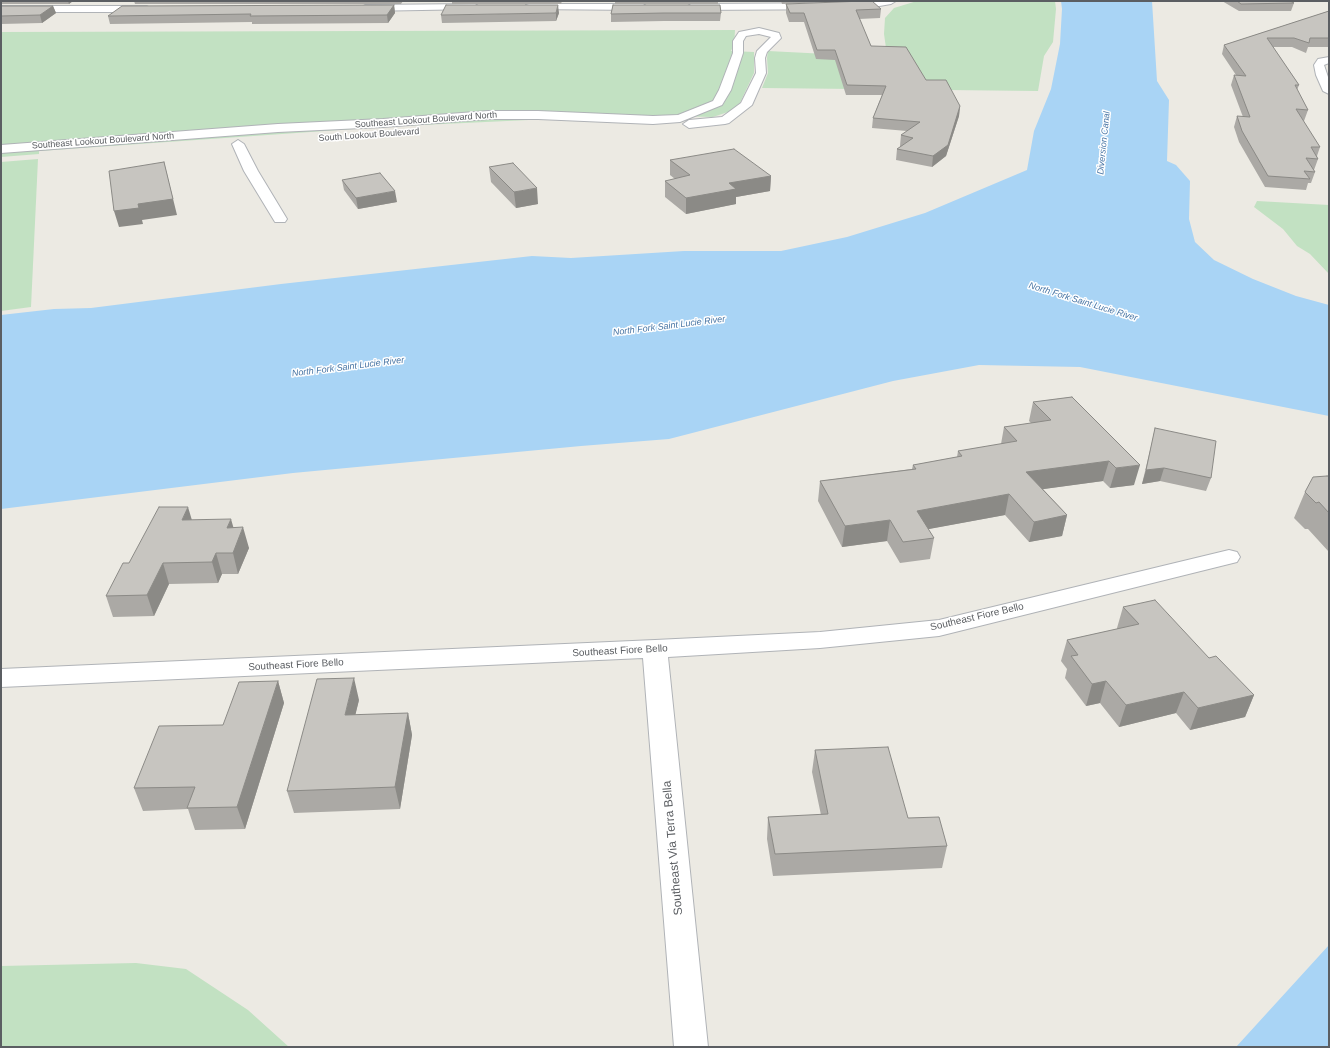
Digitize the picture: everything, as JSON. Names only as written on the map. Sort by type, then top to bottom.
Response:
[{"type":"street","points":[[100,9],[112,1]]},
{"type":"street","points":[[678,7],[748,4],[862,6],[891,1]]},
{"type":"street","points":[[355,8],[428,4],[489,7]]},
{"type":"street","points":[[520,7],[590,4],[654,7]]},
{"type":"street","points":[[1,9],[154,9]]},
{"type":"street","name":"South Lookout Boulevard","points":[[370,136],[396,133],[550,124],[725,120],[737,113],[746,105],[761,73],[760,58],[750,50]]},
{"type":"street","name":"Southeast Lookout Boulevard North","points":[[1,149],[278,128],[512,115],[683,121],[718,104],[750,50]]},
{"type":"street","points":[[1329,60],[1322,61],[1324,66],[1320,75],[1329,91]]},
{"type":"street","points":[[383,123],[396,130],[396,133]]},
{"type":"street","points":[[223,145],[254,143]]},
{"type":"street","points":[[238,144],[251,171],[280,219]]},
{"type":"street","points":[[1,160],[192,147]]},
{"type":"street","name":"Southeast Fiore Bello","points":[[1,678],[655,649],[820,640],[939,628],[1229,557]]},
{"type":"street","name":"Southeast Via Terra Bella","points":[[655,649],[691,1047]]},
{"type":"green space","points":[[917,1],[1055,1],[1056,9],[1053,42],[1044,56],[1038,91],[762,88],[768,73],[768,51],[866,56],[886,48],[884,34],[885,18],[894,8]]},
{"type":"green space","points":[[735,30],[734,47],[737,48],[733,47],[731,51],[754,52],[754,73],[739,105],[731,111],[713,117],[671,116],[550,119],[400,126],[373,123],[382,127],[39,151],[39,154],[1,157],[1,32]]},
{"type":"green space","points":[[38,159],[31,307],[1,311],[1,162]]},
{"type":"green space","points":[[1257,201],[1329,205],[1329,274],[1310,254],[1297,246],[1283,229],[1254,207]]},
{"type":"green space","points":[[136,963],[186,969],[248,1010],[289,1047],[1,1047],[1,966]]},
{"type":"water","points":[[1061,1],[1152,1],[1157,81],[1169,100],[1167,161],[1176,165],[1190,181],[1189,219],[1195,242],[1214,260],[1253,279],[1296,296],[1329,305],[1329,416],[1080,367],[979,365],[893,381],[669,439],[293,473],[1,509],[1,315],[54,309],[91,308],[281,284],[532,256],[571,258],[684,251],[781,251],[847,237],[925,213],[1027,170],[1034,131],[1051,89],[1060,44]]},
{"type":"water","points":[[1329,945],[1329,1047],[1236,1047]]},
{"type":"building","points":[[872,1],[881,9],[856,10],[871,46],[906,47],[926,80],[946,80],[960,106],[948,145],[933,156],[897,149],[913,138],[901,135],[920,122],[873,118],[886,86],[847,85],[835,50],[817,50],[804,13],[790,13],[786,4]]},
{"type":"building","points":[[1237,1],[1290,1],[1294,3],[1241,4]]},
{"type":"building","points":[[394,5],[387,15],[250,16],[251,14],[108,16],[122,6]]},
{"type":"building","points":[[446,5],[558,5],[556,13],[441,15]]},
{"type":"building","points":[[613,5],[720,5],[721,13],[611,14]]},
{"type":"building","points":[[1,6],[53,6],[40,15],[1,16]]},
{"type":"building","points":[[1329,11],[1329,38],[1310,38],[1309,43],[1294,38],[1267,38],[1299,85],[1295,85],[1308,110],[1296,109],[1320,147],[1311,147],[1318,159],[1306,158],[1315,172],[1304,171],[1310,179],[1268,176],[1242,131],[1237,116],[1250,117],[1234,75],[1246,76],[1224,45]]},
{"type":"building","points":[[734,149],[771,176],[729,183],[736,189],[686,198],[665,181],[690,175],[670,160]]},
{"type":"building","points":[[164,162],[173,199],[138,204],[139,208],[114,211],[109,171]]},
{"type":"building","points":[[513,163],[537,188],[514,192],[489,167]]},
{"type":"building","points":[[380,173],[395,191],[356,198],[342,180]]},
{"type":"building","points":[[1072,397],[1140,465],[1116,468],[1109,461],[1026,472],[1067,515],[1034,522],[1009,494],[917,511],[934,538],[903,542],[890,520],[845,526],[820,481],[916,469],[913,465],[962,456],[958,451],[1017,441],[1004,427],[1051,420],[1033,402]]},
{"type":"building","points":[[1155,428],[1216,441],[1211,478],[1164,468],[1146,470]]},
{"type":"building","points":[[1329,476],[1329,513],[1319,502],[1316,503],[1305,492],[1313,477]]},
{"type":"building","points":[[159,507],[188,507],[182,520],[231,519],[227,528],[243,527],[233,553],[216,553],[212,562],[163,563],[147,595],[106,596],[123,563],[129,563]]},
{"type":"building","points":[[1155,600],[1209,658],[1216,656],[1254,695],[1198,708],[1184,692],[1126,705],[1106,681],[1092,684],[1071,656],[1078,655],[1067,640],[1139,624],[1123,607]]},
{"type":"building","points":[[354,678],[345,715],[408,713],[395,787],[287,791],[317,679]]},
{"type":"building","points":[[278,681],[237,807],[187,808],[195,787],[134,788],[159,726],[223,725],[239,682]]},
{"type":"building","points":[[888,747],[908,818],[939,817],[947,846],[775,854],[768,817],[828,814],[815,750]]},
{"type":"water label","name":"Diversion Canal","points":[[1104,143]]},
{"type":"water label","name":"North Fork Saint Lucie River","points":[[1083,302]]},
{"type":"water label","name":"North Fork Saint Lucie River","points":[[669,326]]},
{"type":"water label","name":"North Fork Saint Lucie River","points":[[348,367]]}]
